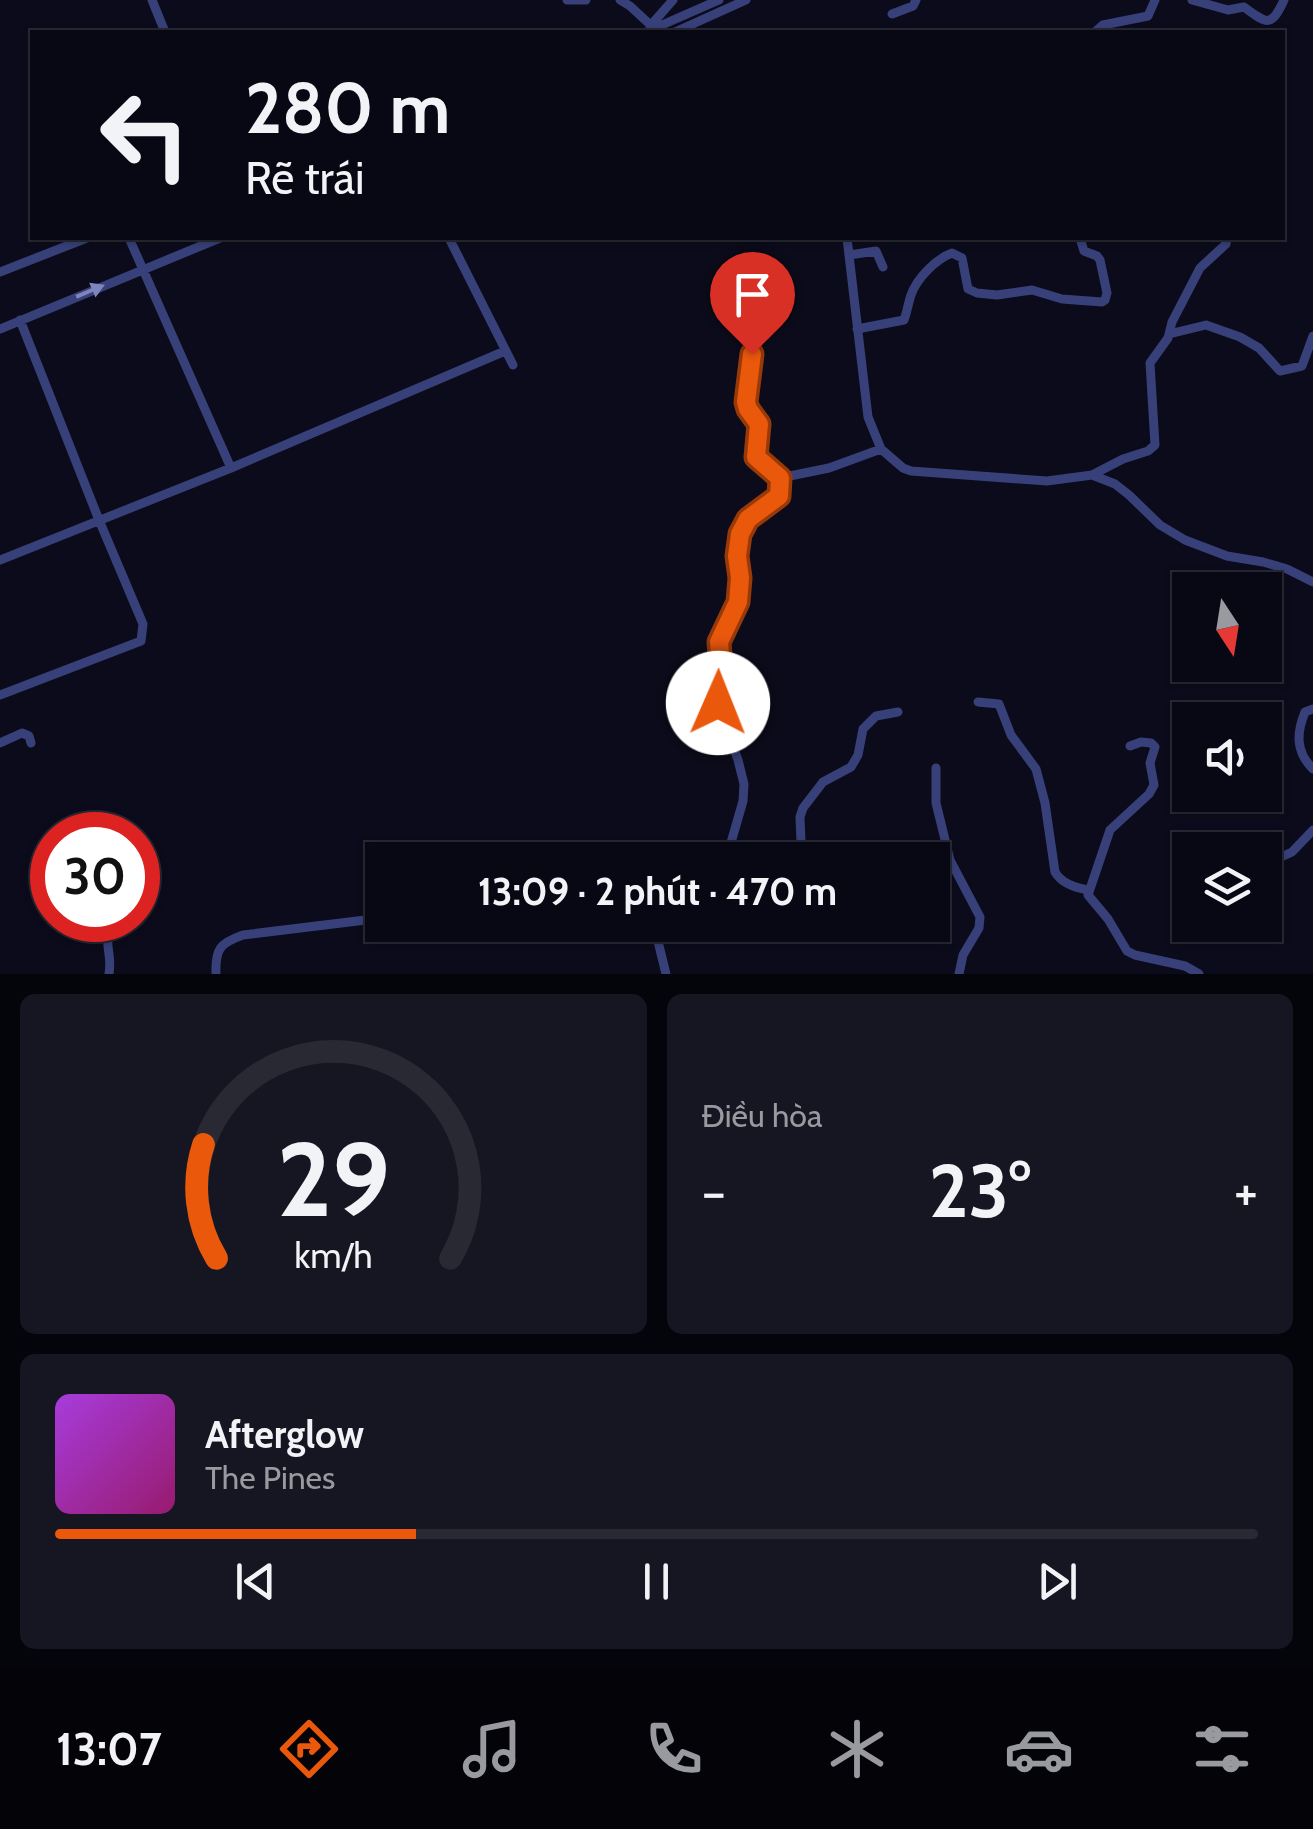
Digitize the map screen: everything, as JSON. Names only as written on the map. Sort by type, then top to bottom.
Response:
[{"type":"street","points":[[152,0],[164,30]]},
{"type":"street","points":[[568,0],[586,0]]},
{"type":"street","points":[[620,0],[653,30]]},
{"type":"street","points":[[653,30],[673,0]]},
{"type":"street","points":[[653,30],[719,0]]},
{"type":"street","points":[[679,30],[746,0]]},
{"type":"street","points":[[892,14],[912,6],[916,0]]},
{"type":"street","points":[[1097,30],[1103,25],[1148,16],[1150,0]]},
{"type":"street","points":[[1192,0],[1228,10],[1244,7],[1267,21],[1275,18],[1284,0]]},
{"type":"street","points":[[0,272],[81,240]]},
{"type":"street","points":[[130,240],[231,468]]},
{"type":"street","points":[[0,329],[215,240]]},
{"type":"street","points":[[450,240],[513,365]]},
{"type":"street","points":[[847,240],[868,417],[880,449],[911,470],[1047,481],[1092,475],[1156,444],[1150,364],[1165,342],[1200,268],[1227,240]]},
{"type":"street","points":[[857,330],[904,320],[920,280],[940,259],[952,253],[962,258],[968,288],[977,294],[1032,290],[1062,299],[1102,302],[1107,293],[1100,260],[1084,252],[1081,240]]},
{"type":"street","points":[[849,255],[876,251],[882,268]]},
{"type":"street","points":[[0,695],[141,641],[144,624],[20,320]]},
{"type":"street","points":[[1168,334],[1206,324],[1259,348],[1280,371],[1302,366],[1313,336]]},
{"type":"street","points":[[0,560],[231,468],[505,351]]},
{"type":"street","points":[[752,354],[746,402],[759,424],[756,457],[780,478]]},
{"type":"street","points":[[780,478],[829,468],[880,449]]},
{"type":"street","points":[[1116,463],[1122,490]]},
{"type":"street","points":[[1092,475],[1122,490],[1160,525],[1185,540],[1227,556],[1288,569],[1313,582]]},
{"type":"street","points":[[730,842],[744,784],[718,703],[722,680],[718,648],[738,602],[740,534],[746,522],[779,496],[780,478]]},
{"type":"street","points":[[978,702],[999,704],[1011,735],[1035,766],[1054,872],[1076,888],[1089,890]]},
{"type":"street","points":[[1313,709],[1305,712],[1298,740],[1301,754],[1313,769]]},
{"type":"street","points":[[801,842],[802,808],[823,782],[852,767],[863,730],[876,716],[898,712]]},
{"type":"street","points":[[0,743],[22,732],[31,743]]},
{"type":"street","points":[[1130,746],[1137,742],[1152,743],[1154,784],[1149,794],[1110,830],[1089,890],[1090,900],[1134,955],[1184,966],[1199,974]]},
{"type":"street","points":[[936,768],[936,803],[950,860],[980,917],[959,974]]},
{"type":"street","points":[[1282,857],[1292,852],[1313,830]]},
{"type":"street","points":[[216,974],[216,960],[226,941],[243,935],[365,920]]},
{"type":"street","points":[[106,942],[110,974]]},
{"type":"street","points":[[658,942],[666,974]]},
{"type":"route","points":[[718,703],[722,680],[718,648],[738,602],[741,530],[748,519],[780,493],[780,478],[756,457],[759,424],[746,402],[752,354]]}]
